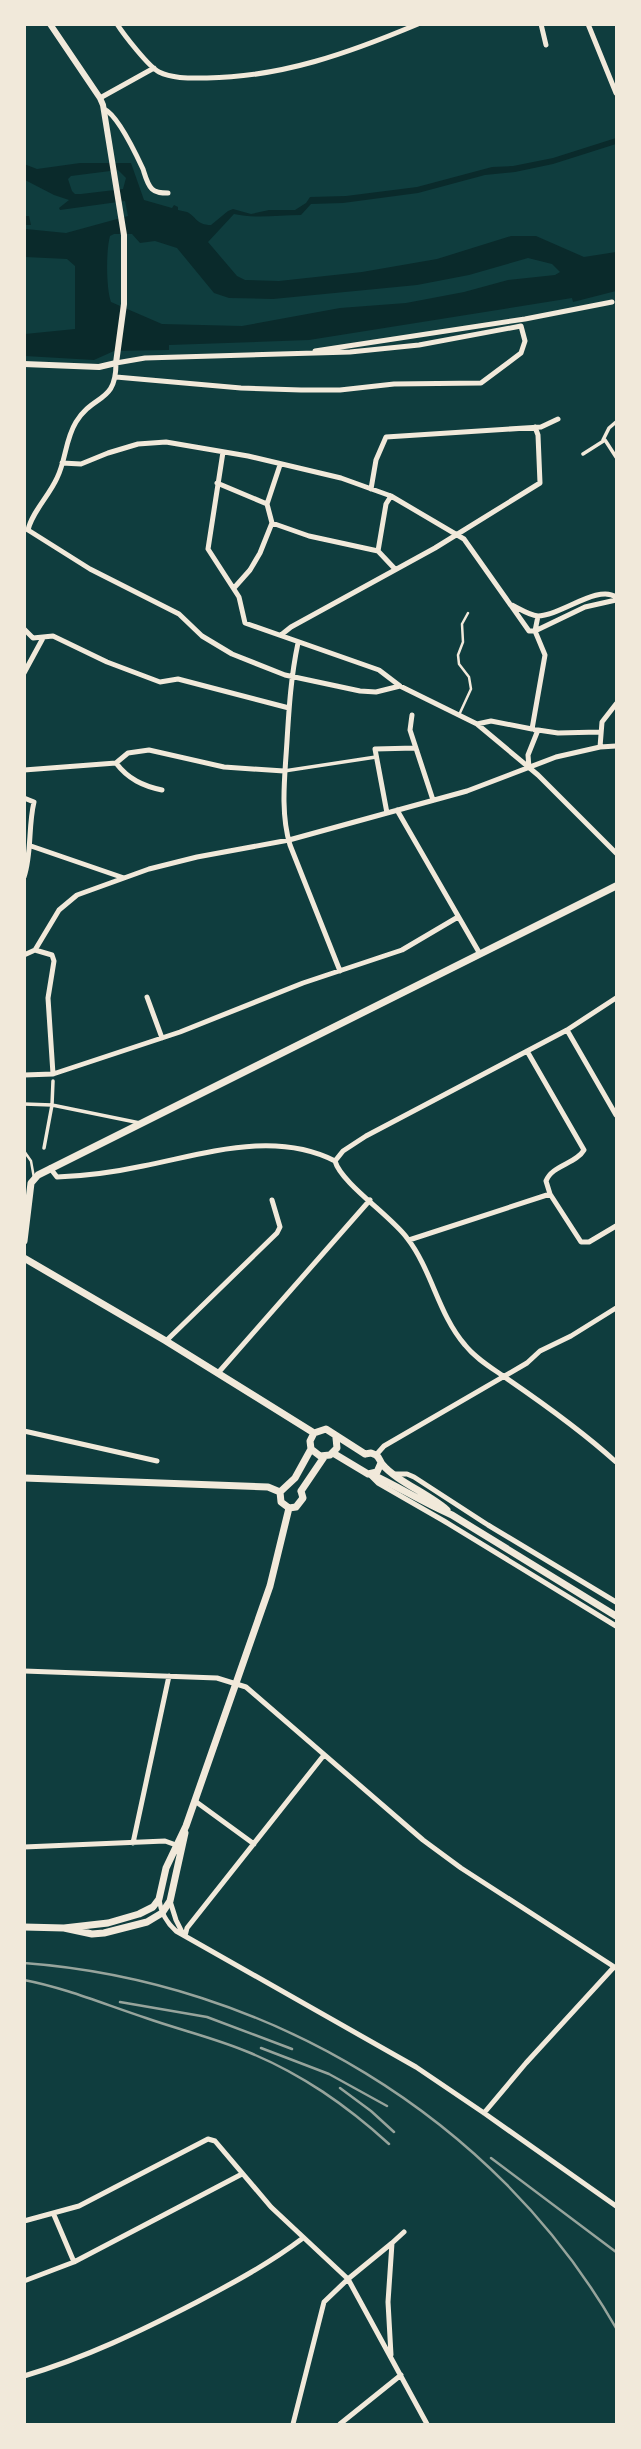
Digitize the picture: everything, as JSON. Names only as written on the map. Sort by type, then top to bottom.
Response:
[{"type":"main road","points":[[24,1241],[34,1178],[50,1168],[617,886]]},
{"type":"main road","points":[[24,1258],[166,1341],[314,1433]]},
{"type":"main road","points":[[324,1457],[316,1455],[311,1449],[310,1441],[314,1433],[326,1429],[365,1454],[376,1455],[381,1463],[434,1498],[452,1515]]},
{"type":"main road","points":[[301,1491],[324,1457],[333,1453],[338,1444],[337,1438]]},
{"type":"main road","points":[[289,1508],[281,1502],[281,1492],[311,1449]]},
{"type":"main road","points":[[333,1453],[452,1515],[617,1616]]},
{"type":"main road","points":[[365,1454],[360,1461],[367,1473]]},
{"type":"main road","points":[[367,1473],[379,1469],[381,1463]]},
{"type":"main road","points":[[24,1478],[268,1487],[281,1492]]},
{"type":"main road","points":[[288,1485],[294,1485],[301,1491],[303,1498],[299,1504],[289,1508]]},
{"type":"main road","points":[[64,1928],[92,1934],[140,1925],[162,1913],[170,1901],[186,1826],[270,1586],[289,1508]]},
{"type":"main road","points":[[24,1927],[64,1928],[107,1923],[139,1914],[152,1907],[159,1899],[166,1868],[186,1826]]},
{"type":"street","points":[[50,24],[100,98],[104,109],[124,235],[123,308],[114,387],[107,395],[86,407],[78,419],[68,440],[59,476],[26,531],[90,569],[179,614],[214,645],[291,677],[360,691],[376,692],[400,686]]},
{"type":"street","points":[[117,24],[126,39],[154,68],[163,74],[189,78],[246,76],[348,53],[418,24]]},
{"type":"street","points":[[541,24],[546,45]]},
{"type":"street","points":[[588,24],[617,93]]},
{"type":"street","points":[[100,98],[154,68]]},
{"type":"street","points":[[104,109],[108,110],[135,152],[151,187],[156,192],[168,193]]},
{"type":"street","points":[[309,353],[525,319],[612,302]]},
{"type":"street","points":[[24,364],[99,367],[145,358],[350,352],[419,345],[522,326],[525,341],[521,354],[481,383],[394,384],[340,390],[301,390],[241,388],[116,377]]},
{"type":"street","points":[[371,489],[376,460],[386,437],[534,427],[558,419]]},
{"type":"street","points":[[583,454],[603,440],[609,428],[617,422]]},
{"type":"street","points":[[281,635],[540,483],[538,435],[534,427]]},
{"type":"street","points":[[603,440],[617,457]]},
{"type":"street","points":[[62,463],[81,464],[138,444],[166,442],[341,478],[391,496],[464,539],[525,627],[535,631],[585,607],[617,599]]},
{"type":"street","points":[[223,452],[208,549],[234,588],[241,602],[245,623],[379,670],[420,698],[477,724],[529,768],[617,853]]},
{"type":"street","points":[[234,588],[250,570],[272,523],[267,503],[280,465]]},
{"type":"street","points":[[218,482],[267,503]]},
{"type":"street","points":[[378,551],[386,504],[391,496]]},
{"type":"street","points":[[272,523],[309,536],[378,551],[396,569]]},
{"type":"street","points":[[512,605],[538,616],[603,594],[612,594],[617,599]]},
{"type":"street","points":[[529,768],[528,755],[535,730],[545,655],[536,638],[538,616]]},
{"type":"street","points":[[24,628],[33,638],[53,636],[107,662],[160,682],[178,680],[289,708]]},
{"type":"street","points":[[24,673],[43,638]]},
{"type":"street","points":[[298,643],[291,677],[285,771],[289,840],[340,971]]},
{"type":"street","points":[[600,747],[599,732],[604,718],[617,704]]},
{"type":"street","points":[[412,715],[409,724],[433,800]]},
{"type":"street","points":[[477,724],[491,721],[535,730],[599,732]]},
{"type":"street","points":[[24,955],[35,950],[59,910],[78,895],[125,878],[168,863],[289,840],[467,791],[556,757],[617,746]]},
{"type":"street","points":[[387,813],[375,749],[415,748]]},
{"type":"street","points":[[24,770],[116,763],[128,753],[149,750],[224,766],[285,771],[376,757]]},
{"type":"street","points":[[116,763],[125,775],[149,787],[162,790]]},
{"type":"street","points":[[24,798],[34,802],[30,818],[31,846],[25,878]]},
{"type":"street","points":[[397,810],[480,954]]},
{"type":"street","points":[[31,846],[125,878]]},
{"type":"street","points":[[24,1075],[53,1074],[162,1038],[303,983],[402,950],[458,917]]},
{"type":"street","points":[[35,950],[52,955],[54,961],[48,998],[53,1074]]},
{"type":"street","points":[[147,997],[162,1038]]},
{"type":"street","points":[[335,1161],[343,1151],[366,1136],[568,1030],[617,998]]},
{"type":"street","points":[[568,1030],[617,1115]]},
{"type":"street","points":[[527,1051],[584,1150],[580,1156],[548,1175],[546,1181],[550,1194],[581,1242],[589,1242],[617,1226]]},
{"type":"street","points":[[44,1149],[52,1105],[53,1081]]},
{"type":"street","points":[[24,1104],[52,1105],[141,1123]]},
{"type":"street","points":[[50,1168],[57,1177],[95,1174],[251,1146],[310,1151],[335,1161],[346,1179],[409,1240],[460,1340],[481,1360],[584,1434],[617,1462]]},
{"type":"street","points":[[409,1240],[550,1194]]},
{"type":"street","points":[[166,1341],[277,1233],[280,1227],[272,1200]]},
{"type":"street","points":[[218,1373],[370,1200]]},
{"type":"street","points":[[376,1455],[384,1446],[527,1363],[540,1351],[617,1308]]},
{"type":"street","points":[[24,1431],[128,1457],[157,1461]]},
{"type":"street","points":[[367,1473],[378,1483],[617,1626]]},
{"type":"street","points":[[396,1474],[414,1477],[617,1602]]},
{"type":"street","points":[[452,1526],[470,1526]]},
{"type":"street","points":[[516,1554],[518,1566]]},
{"type":"street","points":[[24,1671],[169,1675],[236,1682],[250,1690],[423,1840],[461,1868],[615,1968],[526,2063],[485,2113]]},
{"type":"street","points":[[133,1843],[169,1675]]},
{"type":"street","points":[[185,1936],[187,1928],[324,1755]]},
{"type":"street","points":[[195,1801],[254,1844]]},
{"type":"street","points":[[24,1847],[164,1841],[176,1845]]},
{"type":"street","points":[[159,1899],[168,1924],[185,1936],[416,2067],[617,2206]]},
{"type":"street","points":[[170,1901],[185,1936]]},
{"type":"street","points":[[24,2221],[54,2215],[79,2206],[208,2139],[215,2141],[242,2174],[303,2238],[348,2279],[427,2424]]},
{"type":"street","points":[[24,2281],[74,2262],[242,2174]]},
{"type":"street","points":[[54,2215],[74,2262]]},
{"type":"street","points":[[293,2424],[324,2302],[404,2232]]},
{"type":"street","points":[[24,2376],[104,2348],[159,2322],[244,2277],[303,2238]]},
{"type":"street","points":[[391,2355],[388,2302],[392,2243]]},
{"type":"street","points":[[340,2424],[401,2375]]},
{"type":"lane","points":[[459,715],[471,689],[469,677],[459,664],[458,655],[463,642],[462,624],[468,613]]},
{"type":"lane","points":[[24,1151],[31,1161],[34,1178]]},
{"type":"water","points":[[616,138],[616,144],[553,164],[485,175],[418,193],[343,203],[311,204],[301,215],[259,217],[234,214],[208,242],[237,276],[245,280],[279,281],[362,272],[437,259],[511,236],[536,236],[584,257],[616,252],[616,291],[573,302],[572,298],[309,340],[169,345],[169,350],[114,351],[94,360],[25,356],[25,334],[75,329],[75,266],[67,259],[25,257],[25,216],[29,216],[31,225],[26,225],[26,229],[66,233],[128,216],[125,201],[60,210],[69,200],[25,180],[24,164],[37,169],[80,163],[131,163],[144,200],[172,208],[174,205],[199,222],[211,225],[233,209],[251,214],[269,210],[295,210],[310,197],[346,196],[417,187],[492,167],[553,158]],"holes":[[[118,170],[126,178],[123,189],[75,194],[68,179],[71,176]],[[132,234],[140,243],[155,241],[177,248],[214,293],[229,298],[273,299],[417,285],[469,275],[528,258],[552,264],[560,272],[555,275],[508,280],[406,303],[340,308],[242,326],[162,324],[111,302],[107,259],[110,236]]]},
{"type":"railway","points":[[24,1963],[114,1975],[202,1998],[286,2031],[365,2073],[439,2125],[506,2184],[566,2252],[616,2328]]},
{"type":"railway","points":[[24,1980],[71,1992],[210,2038],[268,2061],[323,2092],[389,2144]]},
{"type":"railway","points":[[120,2002],[207,2017],[292,2049]]},
{"type":"railway","points":[[261,2048],[329,2074],[387,2106]]},
{"type":"railway","points":[[340,2088],[394,2132]]},
{"type":"railway","points":[[491,2158],[616,2252]]}]
